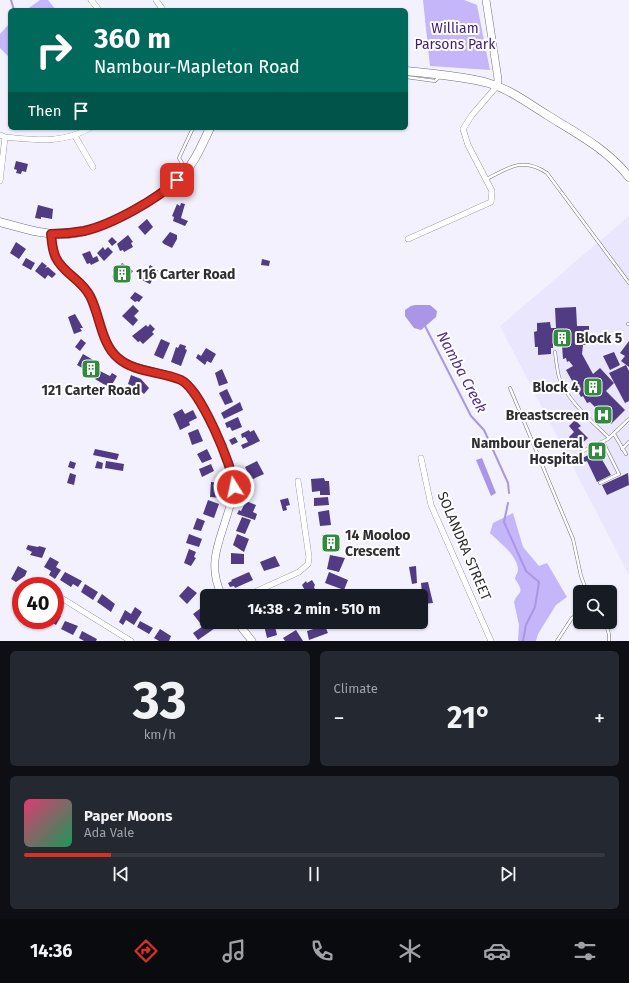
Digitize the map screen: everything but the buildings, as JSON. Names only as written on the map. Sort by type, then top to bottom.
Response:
[{"type":"main road","points":[[408,71],[487,82],[497,86],[515,95],[600,148],[616,162],[629,177]]},
{"type":"main road","points":[[0,222],[51,234],[69,234],[86,231],[102,225],[154,198],[169,188],[186,171],[209,130]]},
{"type":"street","points":[[91,0],[97,8]]},
{"type":"street","points":[[408,239],[491,202],[492,191],[468,145],[463,129],[472,115],[497,86],[498,79],[486,0]]},
{"type":"street","points":[[0,180],[2,136],[44,140],[75,136],[86,130]]},
{"type":"street","points":[[75,136],[93,168]]},
{"type":"street","points":[[51,234],[56,258],[87,290],[98,314],[108,345],[119,359],[129,365],[185,383],[195,393],[204,410],[234,479],[234,491],[214,557],[215,577],[219,589]]},
{"type":"street","name":"SOLANDRA STREET","points":[[421,458],[431,505],[491,641]]},
{"type":"street","points":[[262,589],[300,572],[308,564],[309,557],[298,481]]},
{"type":"street","points":[[64,600],[131,641]]},
{"type":"street","points":[[243,629],[252,641]]},
{"type":"lane","points":[[408,77],[435,81],[441,76]]},
{"type":"lane","points":[[186,171],[179,158],[193,130]]},
{"type":"lane","points":[[486,180],[513,165],[526,164],[538,166],[547,173],[629,283]]},
{"type":"lane","points":[[555,352],[559,377],[570,396],[585,415],[609,438]]},
{"type":"lane","points":[[510,388],[573,539],[584,585]]},
{"type":"lane","points":[[581,452],[609,438],[629,420]]},
{"type":"lane","points":[[614,434],[626,454]]},
{"type":"lane","points":[[600,483],[619,474],[603,442]]},
{"type":"lane","points":[[622,448],[629,442]]},
{"type":"lane","points":[[557,641],[573,617]]},
{"type":"lane","points":[[607,629],[609,641]]},
{"type":"shaded area","name":"Nambour General Hospital","points":[[629,216],[629,575],[500,326]]},
{"type":"shaded area","points":[[415,305],[430,305],[437,311],[436,317],[421,330],[414,328],[405,316],[405,310]]},
{"type":"shaded area","points":[[482,458],[496,493],[491,496],[476,460]]},
{"type":"green space","points":[[40,0],[48,0],[54,8],[29,8]]},
{"type":"green space","name":"William Parsons Park","points":[[423,0],[464,0],[477,5],[490,70],[430,66]]},
{"type":"green space","points":[[8,25],[8,56],[0,48],[0,34]]},
{"type":"green space","points":[[513,513],[523,547],[539,566],[547,563],[567,597],[556,605],[538,634],[536,641],[518,641],[519,625],[514,602],[521,590],[515,579],[518,571],[517,565],[512,555],[490,533],[493,523]]},
{"type":"waterway","points":[[11,0],[13,8]]},
{"type":"waterway","name":"Namba Creek","points":[[425,326],[471,416],[484,430],[508,483],[509,493]]},
{"type":"waterway","name":"Namba Creek","points":[[508,503],[504,522],[526,571],[539,582],[535,607],[526,625],[523,641]]},
{"type":"place","name":"116 Carter Road","points":[[122,274]]},
{"type":"place","name":"Block 5","points":[[562,338]]},
{"type":"place","name":"121 Carter Road","points":[[91,369]]},
{"type":"place","name":"Block 4","points":[[593,387]]},
{"type":"place","name":"Breastscreen","points":[[603,415]]},
{"type":"place","name":"Nambour General Hospital","points":[[597,451]]},
{"type":"place","name":"14 Mooloo Crescent","points":[[331,543]]},
{"type":"route","points":[[177,180],[169,188],[154,198],[126,214],[102,225],[86,231],[69,234],[51,234],[53,249],[56,258],[87,290],[98,314],[108,345],[119,359],[129,365],[173,377],[182,381],[195,393],[233,473],[234,487]]}]
